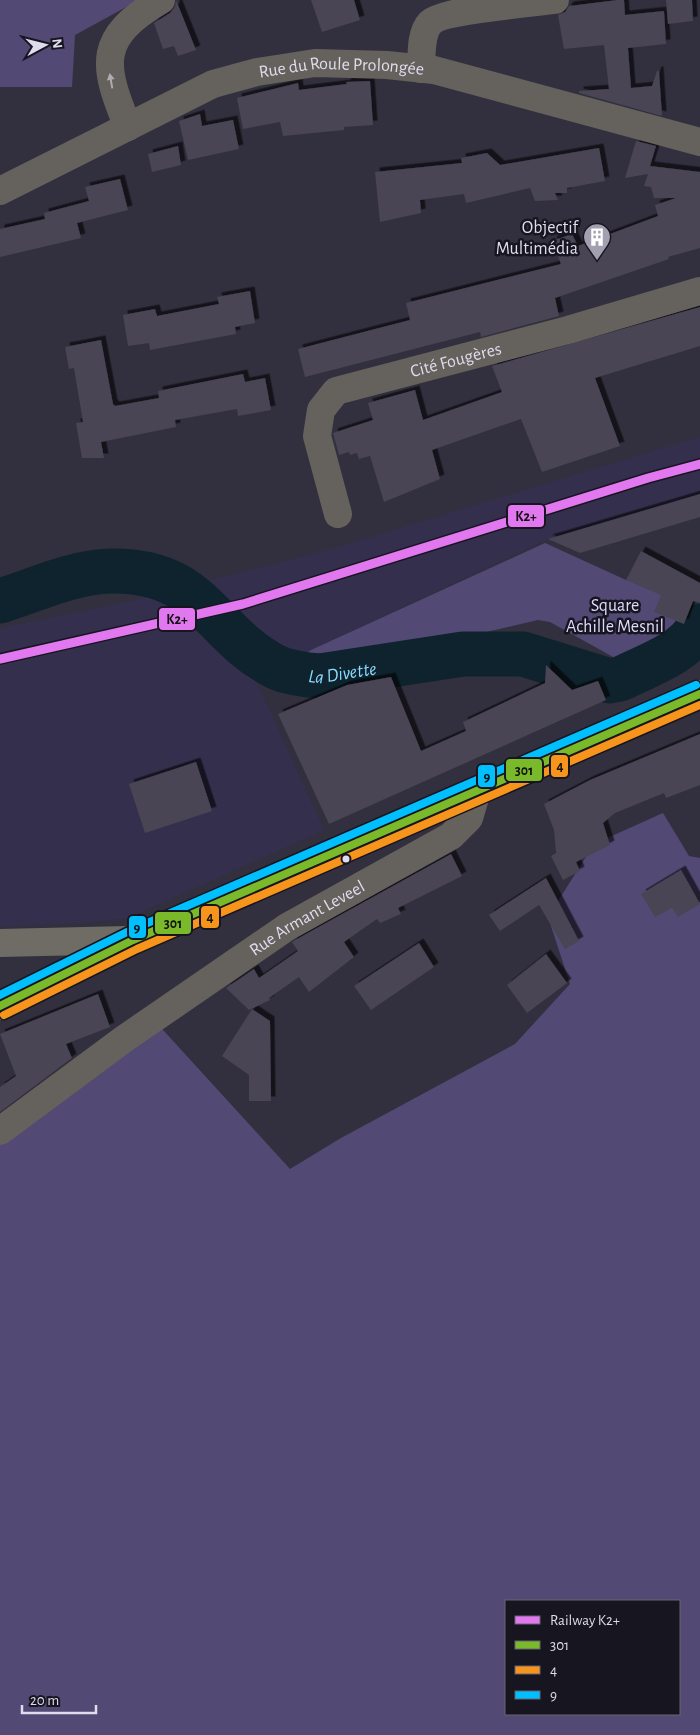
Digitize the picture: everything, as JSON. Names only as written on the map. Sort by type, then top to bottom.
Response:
[{"type":"main road","points":[[0,1006],[133,940],[700,694]]},
{"type":"main road","points":[[0,943],[133,940]]},
{"type":"street","points":[[128,127],[110,79],[109,60],[112,45],[128,24],[161,0]]},
{"type":"street","points":[[421,68],[424,37],[430,23],[447,14],[555,0]]},
{"type":"street","name":"Rue du Roule Prolongée","points":[[0,191],[213,84],[257,72],[315,63],[434,70],[700,142]]},
{"type":"street","name":"Cité Fougères","points":[[338,514],[317,436],[321,410],[336,391],[568,330],[700,291]]},
{"type":"street","name":"Rue Armant Leveel","points":[[0,1131],[124,1039],[287,928],[452,836],[469,818],[477,791]]},
{"type":"shaded area","points":[[700,437],[700,494],[548,539],[311,650],[258,685],[324,830],[128,918],[0,927],[0,628],[132,601],[338,547]]},
{"type":"green space","points":[[0,0],[139,0],[75,35],[72,87],[0,87]]},
{"type":"green space","name":"Square Achille Mesnil","points":[[545,543],[626,580],[653,582],[676,620],[671,628],[651,648],[634,655],[615,658],[550,622],[538,620],[327,669],[300,666],[292,663],[311,650]]},
{"type":"green space","points":[[663,813],[689,856],[700,858],[700,1735],[0,1735],[0,1131],[153,1019],[290,1169],[341,1138],[515,1044],[570,984],[548,917],[594,844]]},
{"type":"building","points":[[176,0],[196,50],[178,56],[174,46],[163,49],[154,23],[170,13],[175,7]]},
{"type":"building","points":[[311,0],[354,0],[360,20],[322,32]]},
{"type":"building","points":[[624,0],[625,15],[664,11],[666,44],[628,48],[631,88],[652,86],[657,71],[659,71],[662,116],[579,93],[579,91],[609,89],[604,45],[564,49],[558,15],[565,12],[569,6]]},
{"type":"building","points":[[666,0],[692,0],[693,21],[668,24]]},
{"type":"building","points":[[370,81],[373,125],[344,127],[344,130],[283,136],[280,122],[243,129],[237,98],[298,83],[299,90],[347,84],[346,82]]},
{"type":"building","points":[[200,114],[202,126],[233,120],[239,149],[188,160],[179,121]]},
{"type":"building","points":[[636,141],[656,146],[650,166],[700,172],[700,248],[668,257],[669,259],[555,298],[559,316],[481,337],[480,332],[305,377],[298,349],[410,320],[406,303],[561,264],[552,241],[572,234],[578,246],[658,216],[655,205],[676,198],[654,198],[651,187],[644,186],[648,174],[625,178]]},
{"type":"building","points":[[178,146],[181,165],[152,172],[148,154]]},
{"type":"building","points":[[599,148],[605,181],[567,188],[567,193],[555,193],[558,200],[535,201],[530,188],[466,203],[464,194],[420,200],[421,213],[380,222],[375,172],[462,163],[461,158],[487,153],[500,165]]},
{"type":"building","points":[[120,179],[128,210],[77,223],[81,238],[0,257],[0,229],[45,219],[44,213],[89,201],[85,187]]},
{"type":"building","points":[[250,291],[255,323],[235,327],[236,334],[150,350],[149,343],[128,346],[123,315],[155,309],[157,316],[219,304],[217,297]]},
{"type":"building","points":[[700,307],[700,346],[595,378],[620,446],[542,472],[521,419],[432,450],[440,479],[384,502],[370,456],[359,459],[357,453],[350,455],[349,452],[339,455],[333,433],[373,420],[368,403],[415,390],[423,420],[502,392],[492,366]]},
{"type":"building","points":[[101,340],[113,404],[115,406],[159,398],[158,391],[243,374],[245,382],[265,378],[271,410],[238,416],[237,409],[175,420],[176,427],[101,442],[104,458],[82,458],[76,423],[83,422],[74,368],[69,369],[65,347]]},
{"type":"building","points":[[700,494],[700,517],[580,553],[548,539]]},
{"type":"building","points":[[641,551],[700,583],[700,603],[693,601],[684,624],[654,612],[661,595],[626,580]]},
{"type":"building","points":[[546,665],[572,690],[598,681],[606,700],[329,824],[278,714],[347,685],[391,677],[421,751],[466,731],[463,722],[545,683]]},
{"type":"building","points":[[700,734],[700,785],[666,798],[664,793],[615,813],[603,823],[610,845],[576,862],[580,871],[563,880],[551,856],[556,853],[554,830],[544,804],[590,780]]},
{"type":"building","points":[[196,762],[212,811],[145,833],[129,784]]},
{"type":"building","points":[[451,854],[462,876],[398,908],[401,914],[380,923],[377,919],[344,942],[354,957],[309,992],[299,977],[269,998],[270,1000],[249,1010],[226,988],[254,969],[259,978],[298,951],[292,942]]},
{"type":"building","points":[[681,870],[700,904],[678,917],[672,908],[655,917],[641,894]]},
{"type":"building","points":[[546,878],[579,941],[565,949],[539,905],[500,931],[489,915]]},
{"type":"building","points":[[419,943],[434,967],[371,1010],[354,986]]},
{"type":"building","points":[[546,954],[567,983],[527,1013],[507,985]]},
{"type":"building","points":[[98,994],[110,1027],[66,1044],[72,1058],[0,1112],[0,1087],[16,1076],[0,1034]]},
{"type":"building","points":[[252,1009],[270,1021],[271,1101],[249,1101],[249,1075],[222,1056]]},
{"type":"waterway","name":"La Divette","points":[[0,601],[54,582],[96,572],[141,573],[166,580],[186,591],[253,653],[276,667],[292,672],[320,676],[463,654],[523,654],[610,681],[620,679],[664,658],[685,644],[700,626]]},
{"type":"rail line","name":"K2+","points":[[0,659],[243,604],[648,478],[700,464]]},
{"type":"transit line","name":"9","points":[[0,995],[129,931],[696,685]]},
{"type":"transit line","name":"301","points":[[0,1006],[133,940],[700,694]]},
{"type":"transit line","name":"4","points":[[4,1015],[137,949],[700,705]]},
{"type":"place","name":"Objectif Multimédia","points":[[597,261]]}]
